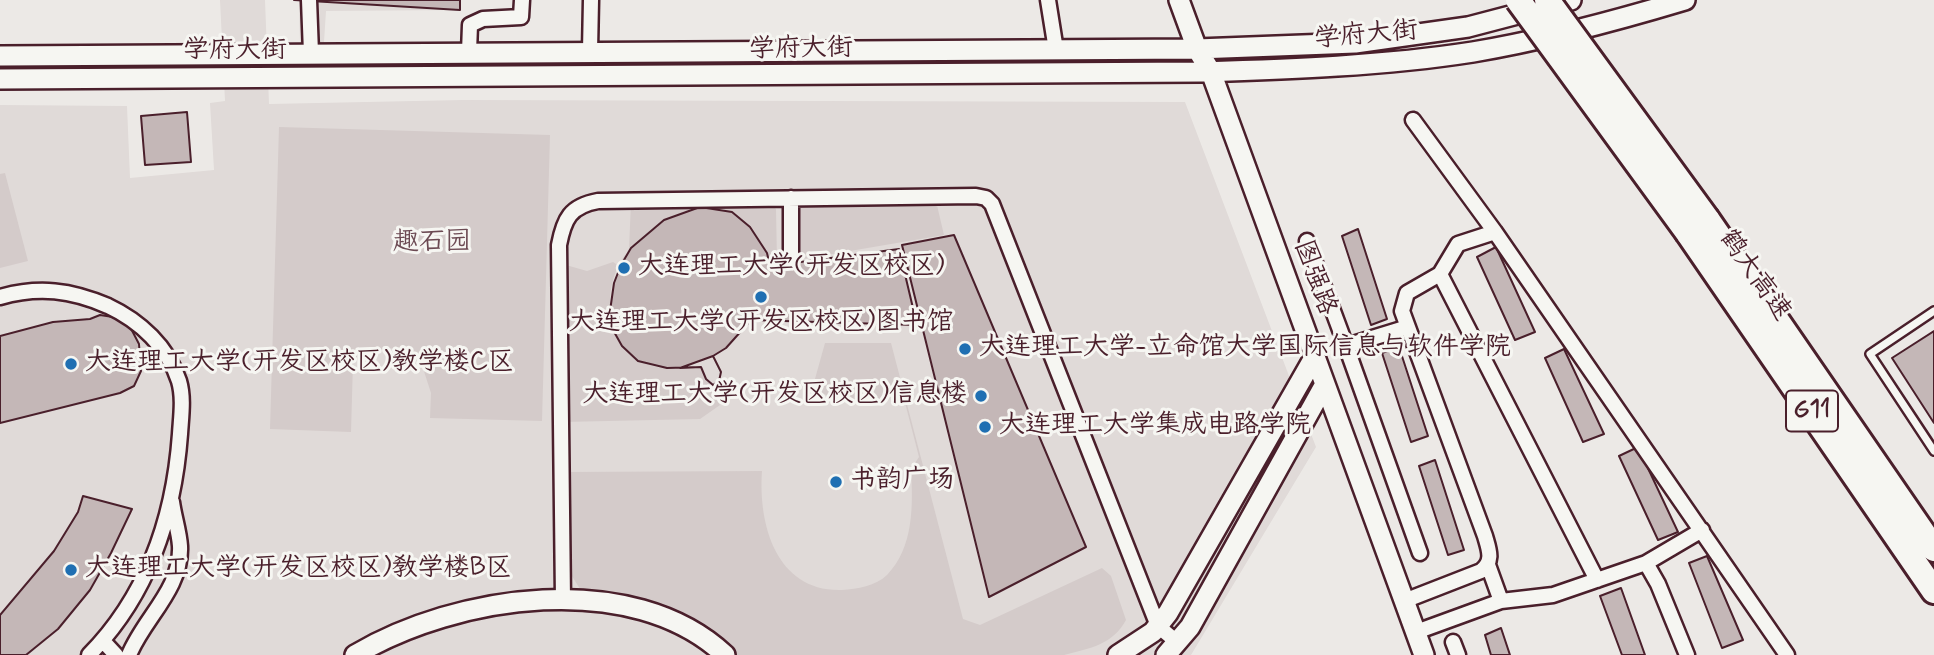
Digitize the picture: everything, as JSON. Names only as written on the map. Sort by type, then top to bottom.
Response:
[{"type":"highway","name":"鹤大高速","points":[[1518,0],[1698,226],[1934,549]]},
{"type":"highway","name":"鹤大高速","points":[[1547,0],[1698,226],[1934,591]]},
{"type":"main road","name":"图强路","points":[[1179,0],[1197,49],[1211,72],[1424,655]]},
{"type":"main road","name":"学府大街","points":[[0,56],[1197,49],[1355,43],[1468,27],[1572,0]]},
{"type":"main road","name":"学府大街","points":[[0,79],[495,79],[1211,72],[1343,67],[1459,53],[1600,26],[1685,0]]},
{"type":"main road","points":[[1118,655],[1135,646],[1158,626],[1181,593],[1315,356]]},
{"type":"main road","points":[[1172,649],[1236,546],[1325,384]]},
{"type":"main road","points":[[355,655],[435,620],[493,605],[563,600],[604,601],[643,610],[698,635],[725,655]]},
{"type":"street","points":[[309,0],[311,54]]},
{"type":"street","points":[[469,52],[470,25],[483,19],[521,17],[522,0]]},
{"type":"street","points":[[590,51],[591,0]]},
{"type":"street","points":[[1048,0],[1055,50]]},
{"type":"street","points":[[1413,120],[1495,232],[1787,655]]},
{"type":"street","points":[[563,600],[559,245],[563,224],[571,212],[582,204],[598,201],[976,196],[986,198],[992,204],[1158,626],[1172,649]]},
{"type":"street","points":[[791,198],[791,261]]},
{"type":"street","points":[[1495,232],[1458,244],[1440,274],[1407,293],[1402,311],[1485,536],[1490,554],[1488,565],[1501,600]]},
{"type":"street","points":[[1307,241],[1420,553]]},
{"type":"street","points":[[1440,274],[1597,580]]},
{"type":"street","points":[[0,297],[24,290],[66,291],[124,314],[141,325],[156,342],[179,382],[182,403],[171,497],[159,543],[146,575],[103,640],[89,655]]},
{"type":"street","points":[[1346,346],[1408,327]]},
{"type":"street","points":[[129,655],[173,582],[178,566],[180,548],[171,497]]},
{"type":"street","points":[[1416,632],[1501,600],[1553,595],[1646,563],[1702,530]]},
{"type":"street","points":[[1646,563],[1658,584],[1687,655]]},
{"type":"street","points":[[1404,601],[1482,571],[1488,565]]},
{"type":"street","points":[[103,640],[116,655]]},
{"type":"lane","points":[[1934,311],[1870,354],[1934,451]]},
{"type":"shaded area","name":"大连理工大学(开发区校区)","points":[[220,0],[265,0],[269,104],[463,100],[1185,102],[1316,447],[1191,655],[0,655],[0,105],[127,106],[130,178],[214,170],[210,103],[225,101]]},
{"type":"shaded area","points":[[299,0],[460,0],[460,10],[326,11],[324,42],[300,43]]},
{"type":"green space","name":"趣石园","points":[[279,127],[550,135],[542,421],[430,418],[431,393],[420,359],[390,348],[353,362],[351,432],[270,429]]},
{"type":"green space","points":[[5,173],[28,261],[0,268],[0,174]]},
{"type":"green space","points":[[936,201],[944,235],[791,261],[798,202]]},
{"type":"green space","points":[[631,202],[770,203],[776,209],[777,261],[768,262],[758,238],[740,219],[712,207],[697,208],[669,219],[643,237],[625,257],[629,249]]},
{"type":"green space","points":[[613,262],[619,266],[610,296],[616,331],[624,346],[637,358],[653,366],[701,367],[720,405],[700,419],[562,422],[566,265],[587,271]]},
{"type":"green space","points":[[825,343],[891,343],[963,619],[980,625],[1102,568],[1111,576],[1126,620],[1114,635],[1100,644],[1064,655],[736,655],[701,629],[664,608],[624,595],[580,589],[567,568],[566,472],[762,471],[768,533],[787,568],[802,580],[820,588],[842,590],[872,584],[887,575],[896,564],[907,539],[912,497],[911,469],[919,457],[902,391],[880,399],[856,402],[832,398],[822,393],[813,386]]},
{"type":"building","points":[[294,0],[460,0],[460,10]]},
{"type":"building","points":[[187,112],[191,162],[145,165],[141,116]]},
{"type":"building","name":"大连理工大学(开发区校区)图书馆","points":[[700,207],[732,212],[750,227],[767,253],[770,266],[899,249],[917,325],[751,320],[726,348],[713,356],[721,372],[719,381],[713,385],[706,379],[701,367],[667,368],[638,361],[622,346],[613,330],[610,311],[614,283],[621,265],[631,248],[664,220]]},
{"type":"building","points":[[1358,229],[1387,319],[1371,325],[1342,236]]},
{"type":"building","name":"大连理工大学(开发区校区)信息楼","points":[[954,235],[1086,547],[989,597],[902,245]]},
{"type":"building","points":[[1496,247],[1535,332],[1515,340],[1477,257]]},
{"type":"building","name":"大连理工大学(开发区校区)教学楼C区","points":[[100,315],[126,319],[139,344],[141,371],[134,386],[120,393],[0,423],[0,336],[53,322],[90,319]]},
{"type":"building","points":[[1934,331],[1934,423],[1892,358]]},
{"type":"building","points":[[1399,347],[1428,436],[1411,442],[1382,353]]},
{"type":"building","points":[[1564,349],[1604,434],[1583,442],[1545,358]]},
{"type":"building","name":"大连理工大学(开发区校区)信息楼","points":[[713,356],[721,372],[719,381],[713,385],[706,379],[701,367],[680,368]]},
{"type":"building","points":[[1638,447],[1678,532],[1658,540],[1619,456]]},
{"type":"building","points":[[1435,460],[1464,550],[1448,555],[1419,466]]},
{"type":"building","name":"大连理工大学(开发区校区)教学楼B区","points":[[83,496],[132,509],[111,553],[90,590],[58,629],[26,655],[0,655],[0,615],[54,551],[78,512]]},
{"type":"building","points":[[1707,556],[1743,640],[1722,648],[1689,563]]},
{"type":"building","points":[[1621,588],[1645,655],[1622,655],[1600,596]]},
{"type":"building","points":[[1501,628],[1510,655],[1491,655],[1485,635]]},
{"type":"place","name":"大连理工大学(开发区校区)","points":[[624,268]]},
{"type":"place","name":"大连理工大学(开发区校区)图书馆","points":[[761,297]]},
{"type":"place","name":"大连理工大学-立命馆大学国际信息与软件学院","points":[[965,349]]},
{"type":"place","name":"大连理工大学(开发区校区)教学楼C区","points":[[71,364]]},
{"type":"place","name":"大连理工大学(开发区校区)信息楼","points":[[981,396]]},
{"type":"place","name":"大连理工大学集成电路学院","points":[[985,427]]},
{"type":"place","name":"书韵广场","points":[[836,482]]},
{"type":"place","name":"大连理工大学(开发区校区)教学楼B区","points":[[71,570]]}]
